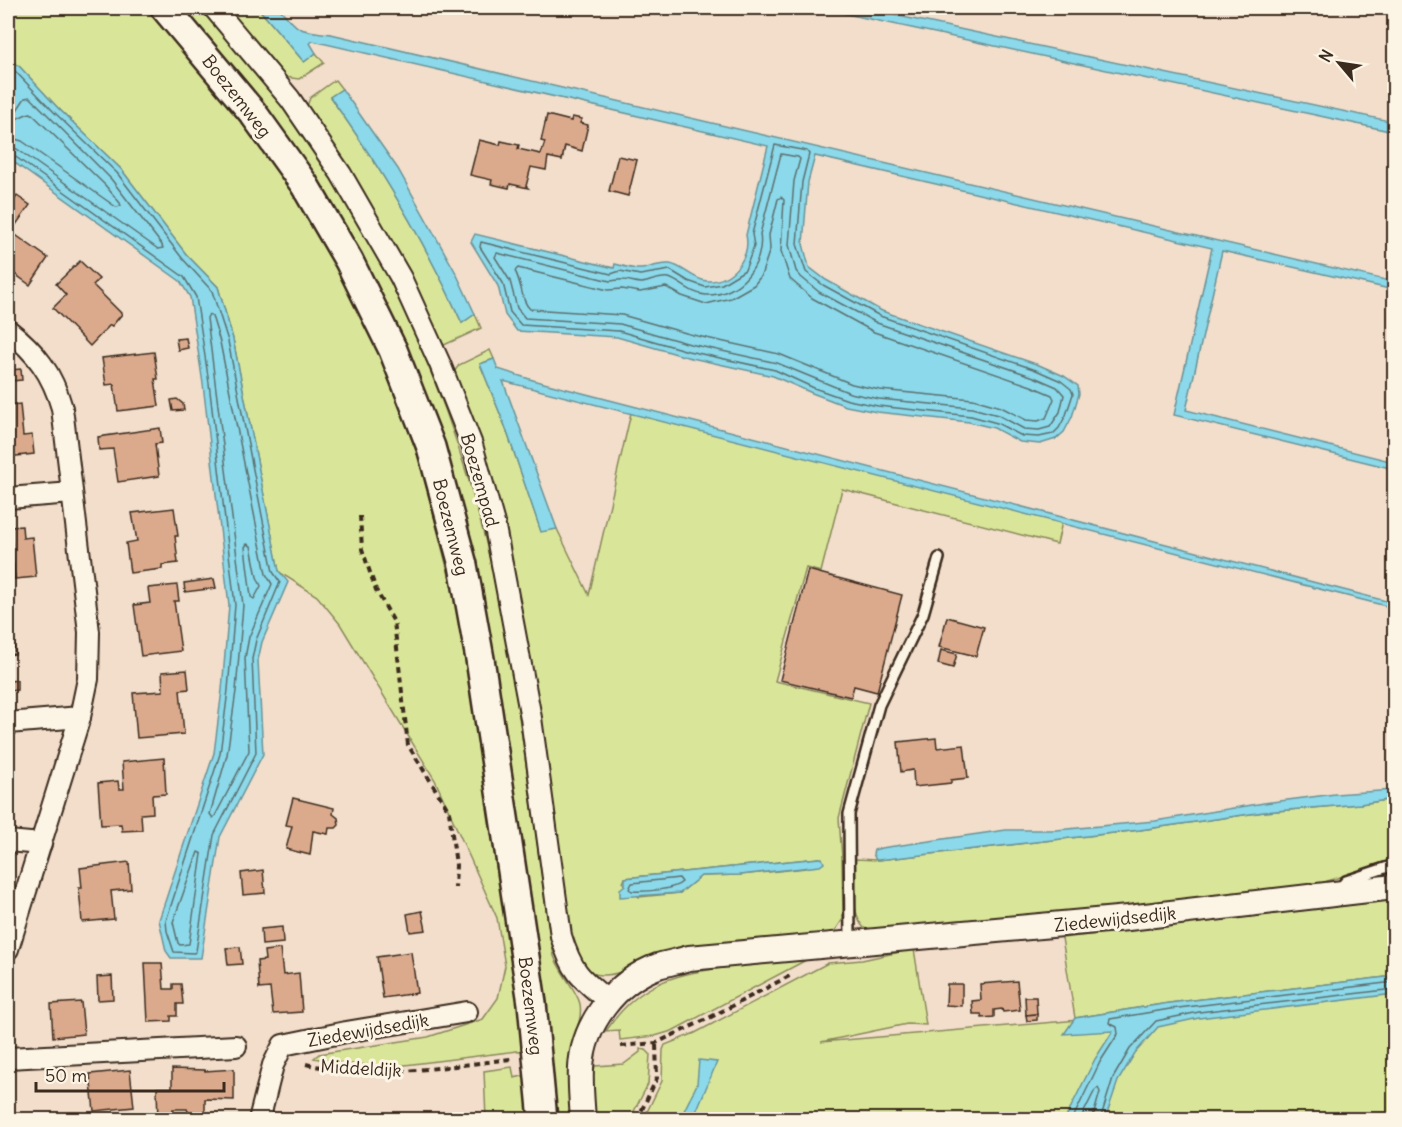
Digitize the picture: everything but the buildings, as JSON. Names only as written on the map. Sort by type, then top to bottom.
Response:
[{"type":"main road","name":"Boezemweg","points":[[165,8],[253,113],[309,193],[350,261],[393,350],[431,447],[463,565],[480,659],[532,1003],[543,1119]]},
{"type":"street","name":"Boezempad","points":[[214,8],[290,99],[341,174],[401,278],[444,374],[472,445],[495,527],[531,718],[561,936],[569,962],[580,978],[608,1001]]},
{"type":"street","points":[[8,330],[24,342],[40,361],[56,386],[62,408],[89,632],[88,679],[80,717],[8,949]]},
{"type":"street","points":[[8,498],[72,493]]},
{"type":"street","points":[[8,723],[80,717]]},
{"type":"street","points":[[8,841],[41,844]]},
{"type":"street","name":"Ziedewijdsedijk","points":[[583,1119],[581,1068],[585,1041],[608,1001],[634,978],[658,966],[689,958],[1128,918],[1395,887]]},
{"type":"street","name":"Ziedewijdsedijk","points":[[276,1057],[283,1046],[346,1032],[467,1012]]},
{"type":"street","points":[[8,1058],[236,1046]]},
{"type":"street","points":[[260,1119],[276,1057]]},
{"type":"lane","points":[[850,943],[849,814],[879,705],[923,614],[939,558]]},
{"type":"lane","points":[[1336,894],[1346,881],[1395,865]]},
{"type":"path","points":[[360,516],[362,549],[376,590],[394,622],[408,745],[449,811],[456,865],[455,888]]},
{"type":"path","points":[[621,1046],[656,1044],[795,973]]},
{"type":"path","points":[[637,1119],[657,1078],[656,1044]]},
{"type":"path","name":"Middeldijk","points":[[276,1057],[321,1068],[377,1072],[437,1068],[511,1059]]},
{"type":"green space","points":[[8,8],[145,8],[192,59],[285,180],[336,265],[384,363],[420,462],[454,595],[477,729],[525,1050],[397,1066],[347,1064],[314,1058],[319,1054],[428,1037],[483,1019],[498,998],[505,966],[497,918],[435,780],[340,624],[317,596],[279,572],[233,339],[218,287],[186,254],[121,169],[58,108],[20,67],[8,58]]},
{"type":"green space","points":[[182,8],[202,8],[209,15],[295,123],[363,230],[392,285],[442,399],[480,519],[502,614],[554,956],[580,1004],[579,1023],[569,1062],[571,1119],[556,1119],[540,961],[492,648],[469,533],[438,427],[383,297],[349,235],[312,176],[271,118]]},
{"type":"green space","points":[[226,8],[258,8],[304,62],[316,53],[324,63],[299,79],[284,77]]},
{"type":"green space","points":[[335,80],[342,89],[330,97],[402,207],[433,263],[462,323],[475,314],[481,328],[442,346],[398,252],[345,163],[307,106],[310,98]]},
{"type":"green space","points":[[490,350],[494,359],[480,364],[505,426],[541,531],[557,529],[589,595],[631,413],[1062,522],[1057,544],[842,489],[821,572],[806,568],[775,681],[869,703],[839,818],[843,919],[835,931],[829,935],[630,968],[606,975],[593,974],[582,967],[573,949],[470,417],[454,372],[459,365]],"holes":[[[819,858],[806,868],[740,875],[701,876],[680,893],[639,897],[623,883],[625,878]]]},
{"type":"green space","points":[[1394,799],[1394,860],[1296,891],[868,931],[862,926],[856,909],[855,859],[878,860],[1140,830],[1264,812]]},
{"type":"green space","points":[[1394,900],[1394,976],[1169,1003],[1075,1018],[1062,938]]},
{"type":"green space","points":[[914,949],[926,1025],[907,1024],[821,1042],[1394,993],[1394,1119],[643,1120],[662,1081],[665,1045],[695,1033],[828,963],[862,960]]},
{"type":"green space","points":[[808,959],[672,1031],[655,1036],[620,1040],[619,1030],[606,1031],[632,1000],[661,982],[695,972]]},
{"type":"green space","points":[[640,1049],[650,1054],[648,1084],[630,1119],[594,1120],[592,1079],[595,1066],[624,1064],[640,1052]]},
{"type":"green space","points":[[512,1067],[514,1078],[527,1075],[529,1119],[486,1119],[484,1071]]},
{"type":"water","points":[[258,8],[279,8],[296,26],[306,31],[331,34],[1394,282],[1394,290],[1222,251],[1186,410],[1394,462],[1394,469],[1174,415],[1212,248],[815,156],[808,182],[803,244],[809,267],[826,280],[882,311],[1039,365],[1064,376],[1078,386],[1079,394],[1072,417],[1064,432],[1056,439],[1040,444],[1020,442],[994,428],[969,422],[877,412],[846,406],[773,376],[687,357],[617,337],[517,331],[505,315],[498,286],[471,242],[475,234],[614,268],[615,264],[642,269],[670,264],[702,280],[716,280],[732,273],[746,252],[746,235],[768,146],[313,41],[310,43],[316,53],[304,62]]},
{"type":"water","points":[[819,8],[861,8],[1394,122],[1394,132]]},
{"type":"water","points":[[8,58],[20,67],[58,108],[121,169],[186,254],[218,287],[233,339],[279,571],[288,582],[262,642],[258,660],[263,754],[220,837],[201,958],[171,958],[166,951],[159,920],[214,753],[229,605],[203,384],[190,297],[180,281],[8,158],[8,99],[11,99],[13,91],[8,86]]},
{"type":"water","points":[[342,89],[398,169],[456,273],[475,314],[462,323],[402,207],[330,97]]},
{"type":"water","points":[[494,359],[498,369],[536,381],[1394,603],[1394,608],[503,381],[557,529],[541,532],[505,426],[480,364]]},
{"type":"water","points":[[1394,790],[1394,799],[1360,804],[1264,812],[1140,830],[878,860],[873,854],[874,850],[881,848],[1006,830],[1056,830],[1155,821],[1264,803],[1335,794]]},
{"type":"water","points":[[822,858],[824,863],[820,866],[740,875],[701,876],[680,893],[620,897],[620,889],[625,885],[625,878]]},
{"type":"water","points":[[1394,976],[1394,994],[1199,1018],[1158,1027],[1135,1053],[1118,1081],[1105,1119],[1065,1119],[1095,1059],[1113,1031],[1064,1034],[1075,1018],[1169,1003]]},
{"type":"water","points":[[699,1060],[717,1062],[693,1119],[680,1119],[697,1084]]}]
